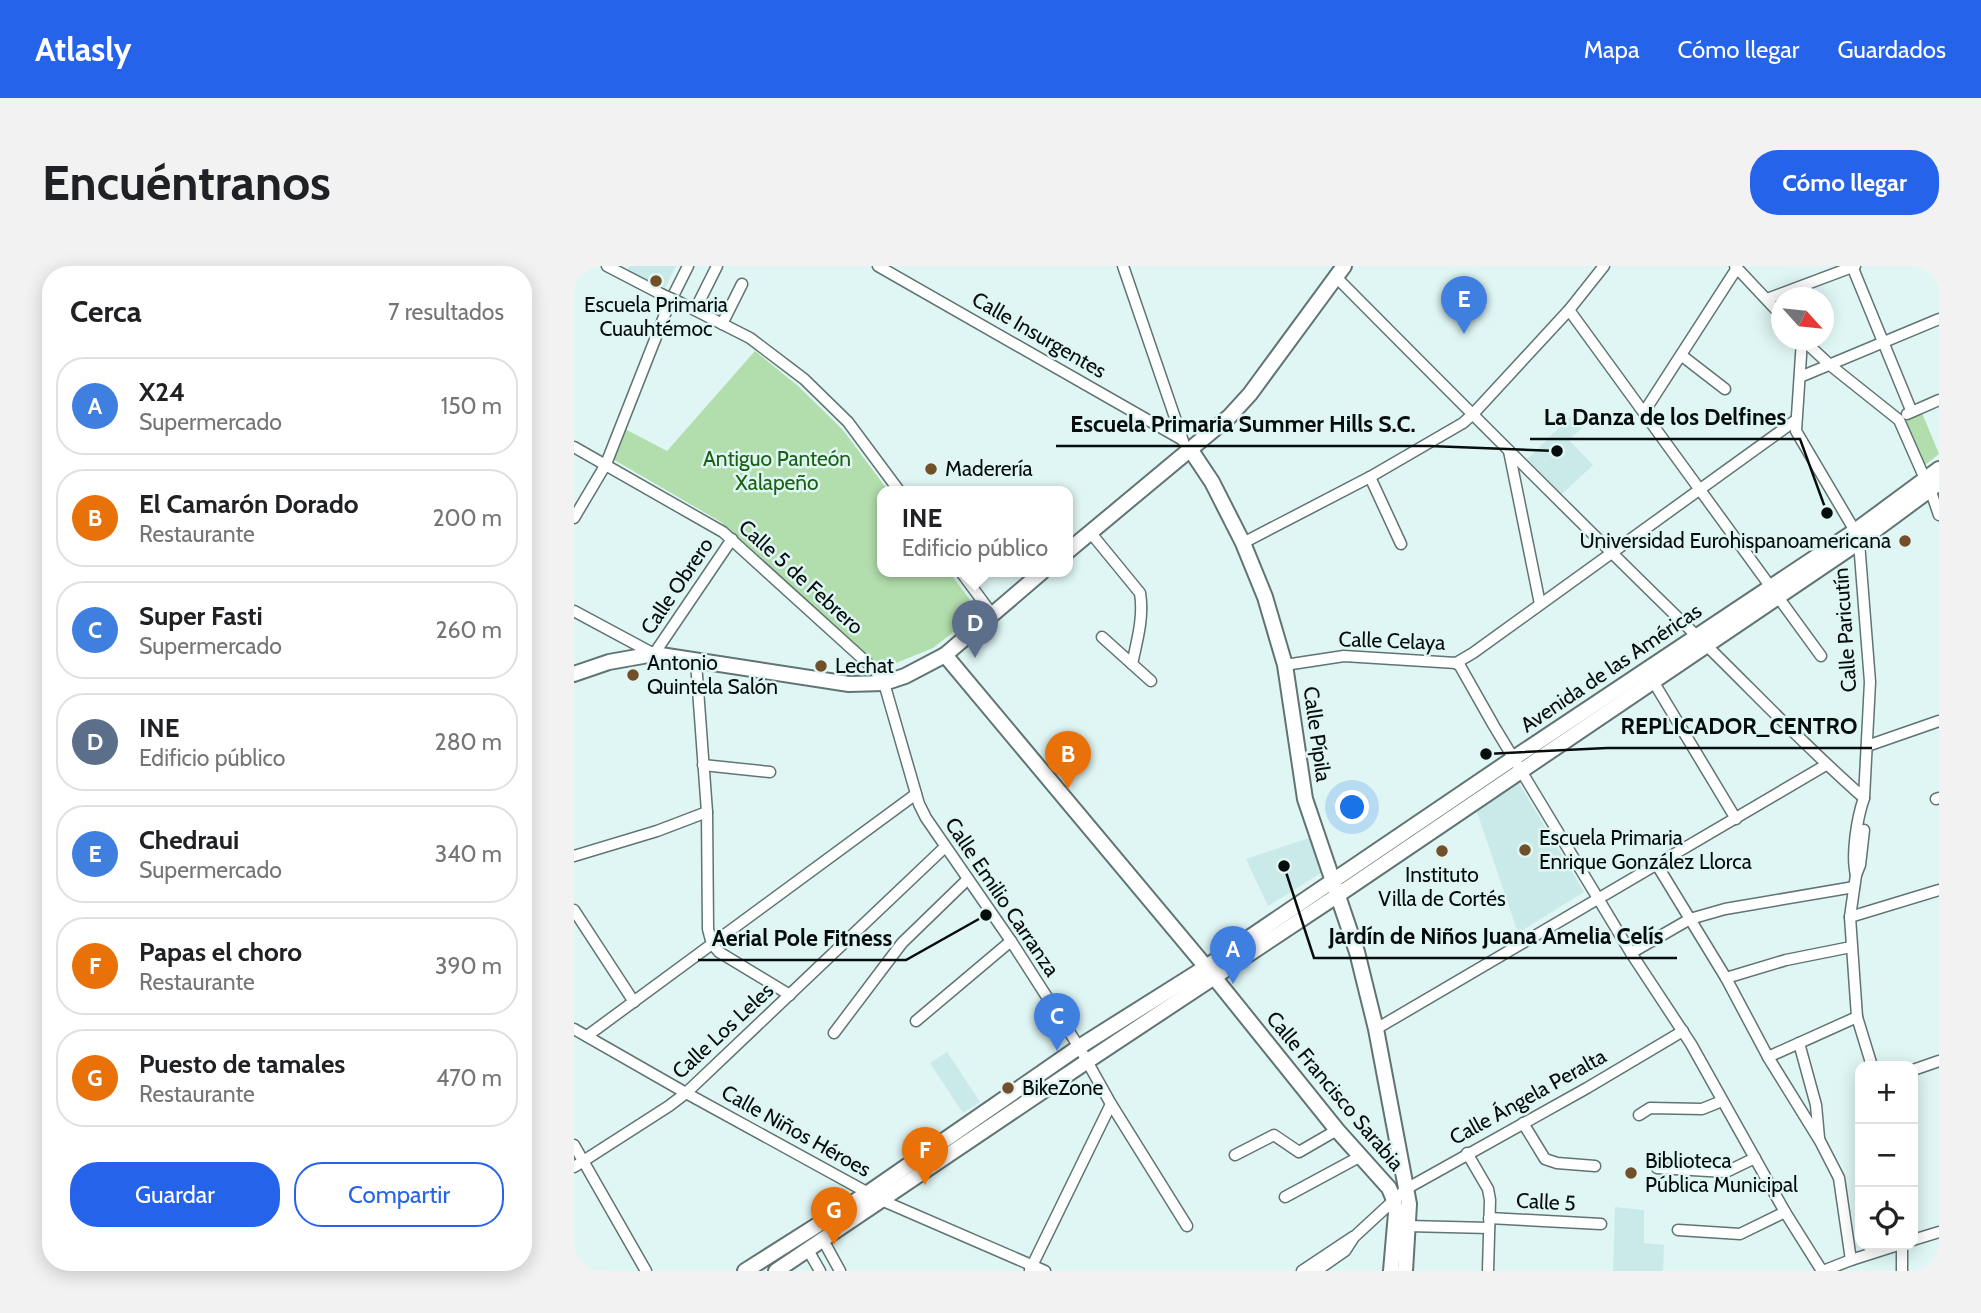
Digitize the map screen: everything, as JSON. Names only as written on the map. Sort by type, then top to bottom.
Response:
[{"type":"main road","points":[[1073,547],[1186,444],[1228,417],[1250,394],[1340,272]]},
{"type":"main road","name":"Calle Pípila","points":[[1186,444],[1212,482],[1243,543],[1265,597],[1285,665],[1305,799],[1357,952],[1376,1029],[1409,1204],[1405,1271]]},
{"type":"main road","name":"Avenida de las Américas","points":[[745,1271],[874,1196],[1086,1062],[1210,972],[1857,537],[1931,484],[1939,469]]},
{"type":"main road","points":[[574,674],[609,662],[654,654],[849,684],[884,682],[905,676],[945,655],[1036,577]]},
{"type":"main road","name":"Avenida de las Américas","points":[[1517,764],[1653,681],[1701,640]]},
{"type":"main road","name":"Calle Francisco Sarabia","points":[[945,655],[1210,972],[1337,1130],[1389,1188],[1394,1200]]},
{"type":"main road","name":"Avenida de las Américas","points":[[776,1271],[823,1240],[874,1196],[1079,1047],[1210,972]]},
{"type":"main road","points":[[1391,1271],[1396,1213],[1394,1200]]},
{"type":"street","points":[[607,266],[763,346],[804,379],[848,422],[896,486]]},
{"type":"street","points":[[574,518],[606,464],[669,304],[688,266]]},
{"type":"street","points":[[695,310],[717,266]]},
{"type":"street","name":"Calle Insurgentes","points":[[878,266],[1186,444]]},
{"type":"street","name":"Calle Pípila","points":[[1123,266],[1186,444]]},
{"type":"street","points":[[1243,543],[1370,477],[1463,423],[1569,310],[1604,266]]},
{"type":"street","points":[[1767,299],[1853,266],[1911,410]]},
{"type":"street","points":[[1644,412],[1736,267],[1771,304]]},
{"type":"street","points":[[1340,272],[1473,414],[1611,554],[1826,765],[1864,798]]},
{"type":"street","points":[[722,324],[742,284]]},
{"type":"street","points":[[1569,310],[1821,656]]},
{"type":"street","points":[[1800,377],[1939,319]]},
{"type":"street","points":[[1802,350],[1796,430],[1857,537]]},
{"type":"street","points":[[1814,350],[1899,420],[1931,484],[1939,515]]},
{"type":"street","points":[[1681,355],[1725,389]]},
{"type":"street","points":[[1899,420],[1911,410],[1939,400]]},
{"type":"street","points":[[1796,420],[1458,665],[1631,953],[1683,1031],[1785,1212],[1823,1271],[1884,1250]]},
{"type":"street","name":"Calle 5 de Febrero","points":[[574,447],[723,532],[874,669],[884,682]]},
{"type":"street","points":[[1509,450],[1540,604]]},
{"type":"street","points":[[1370,477],[1401,544]]},
{"type":"street","points":[[1090,532],[1140,593],[1142,603],[1132,664]]},
{"type":"street","name":"Calle Paricutín","points":[[1857,537],[1870,682],[1864,798],[1867,807],[1850,917],[1857,1017],[1870,1061]]},
{"type":"street","name":"Calle Obrero","points":[[654,654],[732,539]]},
{"type":"street","points":[[965,577],[992,614]]},
{"type":"street","points":[[574,611],[654,654]]},
{"type":"street","points":[[1102,637],[1151,681]]},
{"type":"street","name":"Calle Celaya","points":[[1285,665],[1344,656],[1458,665]]},
{"type":"street","points":[[696,662],[707,812],[708,929],[712,944],[726,957],[790,995]]},
{"type":"street","points":[[1653,681],[1736,819]]},
{"type":"street","name":"Calle Emilio Carranza","points":[[884,682],[916,794],[926,818],[1011,941],[1079,1047],[1186,1226]]},
{"type":"street","points":[[1867,746],[1939,720]]},
{"type":"street","points":[[703,765],[770,772]]},
{"type":"street","points":[[1376,1029],[1826,765]]},
{"type":"street","points":[[587,1036],[916,794]]},
{"type":"street","points":[[574,856],[657,831],[707,812]]},
{"type":"street","name":"Calle Los Leles","points":[[578,1164],[686,1093],[945,847]]},
{"type":"street","points":[[1657,865],[1726,978],[1768,1057],[1820,1141],[1839,1178],[1851,1260]]},
{"type":"street","points":[[834,1032],[902,943],[968,879]]},
{"type":"street","points":[[1631,953],[1690,919],[1725,909],[1854,887]]},
{"type":"street","points":[[1850,917],[1939,890]]},
{"type":"street","points":[[574,911],[634,1002]]},
{"type":"street","points":[[916,1021],[1011,941]]},
{"type":"street","points":[[1726,978],[1786,960],[1851,947]]},
{"type":"street","points":[[1768,1057],[1857,1017]]},
{"type":"street","name":"Calle Niños Héroes","points":[[574,1030],[874,1196],[1028,1269],[1045,1271]]},
{"type":"street","name":"Calle Ángela Peralta","points":[[1354,1237],[1406,1189],[1683,1031]]},
{"type":"street","points":[[1799,1043],[1816,1105],[1820,1141]]},
{"type":"street","points":[[1918,1068],[1939,1061]]},
{"type":"street","points":[[1639,1115],[1650,1108],[1702,1109],[1723,1101]]},
{"type":"street","points":[[1028,1269],[1111,1104]]},
{"type":"street","points":[[1523,1123],[1545,1158],[1557,1163],[1595,1166]]},
{"type":"street","points":[[1235,1154],[1274,1135],[1299,1152],[1337,1130]]},
{"type":"street","points":[[574,1145],[578,1164],[646,1271]]},
{"type":"street","points":[[1467,1153],[1488,1188],[1488,1271]]},
{"type":"street","points":[[1286,1197],[1362,1156]]},
{"type":"street","points":[[1657,1168],[1726,1172],[1755,1158]]},
{"type":"street","points":[[1678,1230],[1740,1234],[1785,1212]]},
{"type":"street","name":"Calle 5","points":[[1408,1226],[1489,1223],[1601,1224]]},
{"type":"street","points":[[1918,1238],[1939,1232]]},
{"type":"street","points":[[1302,1271],[1354,1237]]},
{"type":"street","points":[[1316,1271],[1345,1251],[1354,1237]]},
{"type":"street","points":[[823,1240],[840,1271]]},
{"type":"street","points":[[808,1250],[820,1271]]},
{"type":"street","points":[[1900,1250],[1902,1271]]},
{"type":"shaded area","name":"Escuela Primaria Cuauhtémoc","points":[[630,266],[676,266],[664,290],[625,272]]},
{"type":"shaded area","points":[[1572,415],[1584,426],[1569,440],[1593,465],[1560,496],[1525,461]]},
{"type":"shaded area","name":"Escuela Primaria Enrique González Llorca","points":[[1517,780],[1584,892],[1518,933],[1476,809]]},
{"type":"shaded area","points":[[1309,838],[1321,873],[1268,906],[1246,859]]},
{"type":"shaded area","points":[[947,1052],[980,1102],[963,1113],[930,1063]]},
{"type":"shaded area","points":[[1615,1207],[1644,1210],[1644,1243],[1664,1245],[1663,1271],[1613,1271]]},
{"type":"green space","name":"Antiguo Panteón Xalapeño","points":[[755,351],[798,386],[843,430],[885,486],[877,486],[877,577],[953,577],[979,612],[933,648],[881,669],[721,522],[611,458],[625,429],[667,451]]},
{"type":"green space","points":[[1922,413],[1939,454],[1925,465],[1905,422]]},
{"type":"place","name":"Escuela Primaria Cuauhtémoc","points":[[656,281]]},
{"type":"place","name":"Chedraui","points":[[1464,334]]},
{"type":"place","name":"Escuela Primaria Summer Hills S.C.","points":[[1557,451]]},
{"type":"place","name":"Maderería","points":[[931,469]]},
{"type":"place","name":"La Danza de los Delfines","points":[[1827,513]]},
{"type":"place","name":"Universidad Eurohispanoamericana","points":[[1905,541]]},
{"type":"place","name":"INE","points":[[975,658]]},
{"type":"place","name":"Lechat","points":[[821,666]]},
{"type":"place","name":"Antonio Quintela Salón","points":[[633,675]]},
{"type":"place","name":"REPLICADOR_CENTRO","points":[[1486,754]]},
{"type":"place","name":"El Camarón Dorado","points":[[1068,789]]},
{"type":"place","name":"Escuela Primaria Enrique González Llorca","points":[[1525,850]]},
{"type":"place","name":"Instituto Villa de Cortés","points":[[1442,851]]},
{"type":"place","name":"Jardín de Niños Juana Amelia Celís","points":[[1284,866]]},
{"type":"place","name":"Aerial Pole Fitness","points":[[986,915]]},
{"type":"place","name":"X24","points":[[1233,984]]},
{"type":"place","name":"Super Fasti","points":[[1057,1051]]},
{"type":"place","name":"BikeZone","points":[[1008,1088]]},
{"type":"place","name":"Biblioteca Pública Municipal","points":[[1631,1173]]},
{"type":"place","name":"Papas el choro","points":[[925,1185]]},
{"type":"place","name":"Puesto de tamales","points":[[834,1245]]}]
